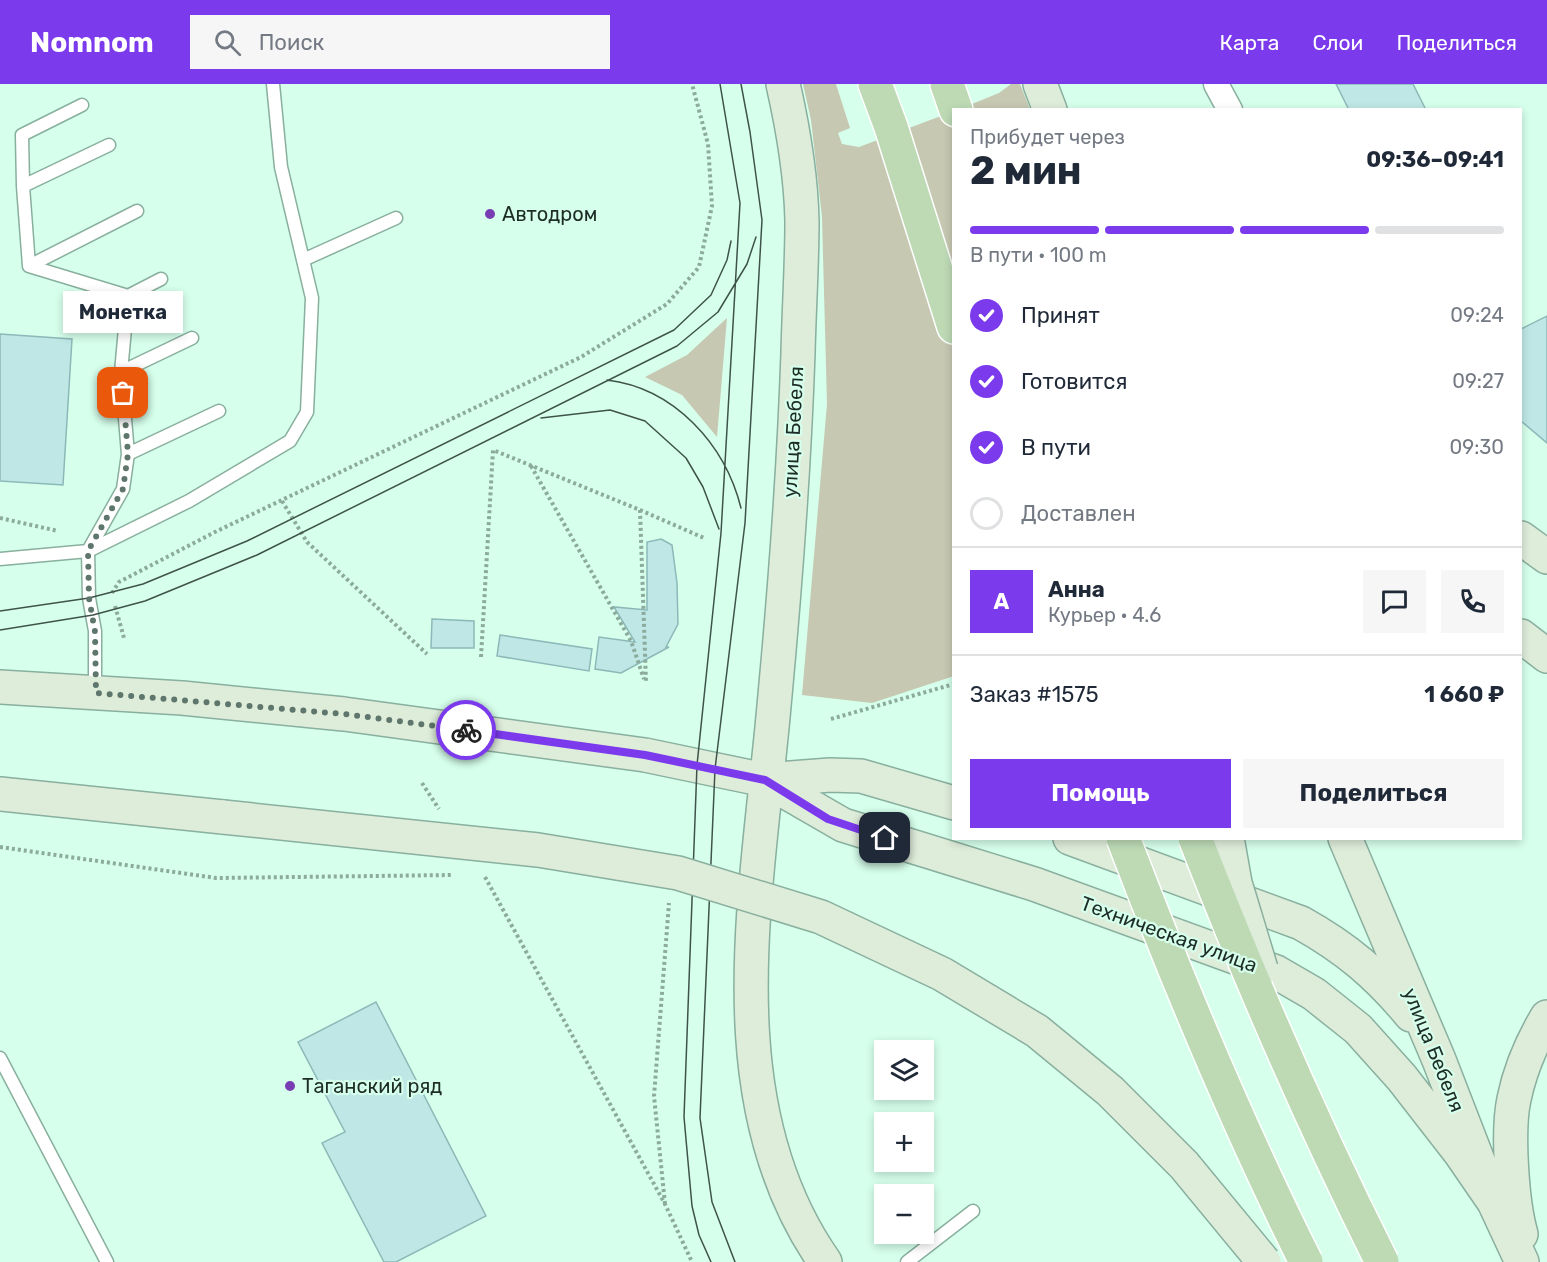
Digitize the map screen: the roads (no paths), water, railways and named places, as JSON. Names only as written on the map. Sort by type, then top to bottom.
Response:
[{"type":"main road","name":"улица Бебеля","points":[[783,84],[792,127],[802,219],[796,408],[774,709],[765,780],[753,933],[752,1025],[757,1091],[768,1136],[788,1192],[811,1242],[825,1262]]},
{"type":"main road","points":[[875,84],[891,127],[952,321]]},
{"type":"main road","points":[[1040,84],[1049,108]]},
{"type":"main road","points":[[1522,637],[1547,656]]},
{"type":"main road","name":"Техническая улица","points":[[0,687],[344,714],[645,755],[765,780],[830,775],[861,776],[952,802]]},
{"type":"main road","name":"Техническая улица","points":[[765,780],[843,825],[1045,888],[1275,972],[1314,994],[1358,1029],[1402,1078],[1461,1154],[1494,1202]]},
{"type":"main road","points":[[0,794],[538,850],[678,873],[821,917],[942,974],[1037,1032],[1110,1091],[1184,1164],[1264,1262]]},
{"type":"main road","points":[[1075,840],[1301,923],[1334,942],[1389,988],[1411,1016],[1439,1060]]},
{"type":"main road","points":[[1123,840],[1184,995],[1306,1262]]},
{"type":"main road","points":[[1196,840],[1246,969],[1345,1188],[1382,1262]]},
{"type":"main road","points":[[1227,840],[1235,883],[1290,1065]]},
{"type":"main road","name":"улица Бебеля","points":[[1346,840],[1439,1060],[1494,1202],[1522,1262]]},
{"type":"main road","points":[[1528,1262],[1517,1221],[1511,1155],[1513,1100],[1532,1044],[1547,1017]]},
{"type":"street","points":[[1216,84],[1229,108]]},
{"type":"lane","points":[[0,559],[88,551],[189,501],[290,441],[307,412],[312,298],[281,167],[273,84]]},
{"type":"lane","points":[[29,266],[22,135],[82,105]]},
{"type":"lane","points":[[23,186],[109,145]]},
{"type":"lane","points":[[29,266],[137,211]]},
{"type":"lane","points":[[303,260],[396,218]]},
{"type":"lane","points":[[29,266],[128,296],[161,279]]},
{"type":"lane","points":[[96,693],[95,632],[89,598],[88,551],[123,489],[128,454],[121,372],[128,296]]},
{"type":"lane","points":[[121,372],[192,338]]},
{"type":"lane","points":[[128,454],[219,411]]},
{"type":"lane","points":[[0,1058],[107,1262]]},
{"type":"lane","points":[[907,1262],[974,1211]]},
{"type":"tram line","points":[[711,1262],[699,1235],[692,1206],[684,1117],[697,765],[721,533],[740,203],[720,84]]},
{"type":"tram line","points":[[735,1262],[712,1202],[700,1118],[715,769],[745,523],[762,220],[741,84]]},
{"type":"tram line","points":[[0,630],[93,615],[145,601],[257,555],[677,346],[718,312],[747,264],[756,237]]},
{"type":"tram line","points":[[0,611],[89,598],[143,584],[247,541],[674,330],[711,295],[727,260],[731,241]]},
{"type":"tram line","points":[[607,380],[631,385],[654,394],[675,407],[693,423],[723,462],[741,508]]},
{"type":"tram line","points":[[541,418],[610,410],[645,421],[686,458],[703,487],[719,529]]},
{"type":"place","name":"Автодром","points":[[490,214]]},
{"type":"place","name":"Монетка","points":[[123,393]]},
{"type":"place","name":"Таганский ряд","points":[[290,1086]]}]
